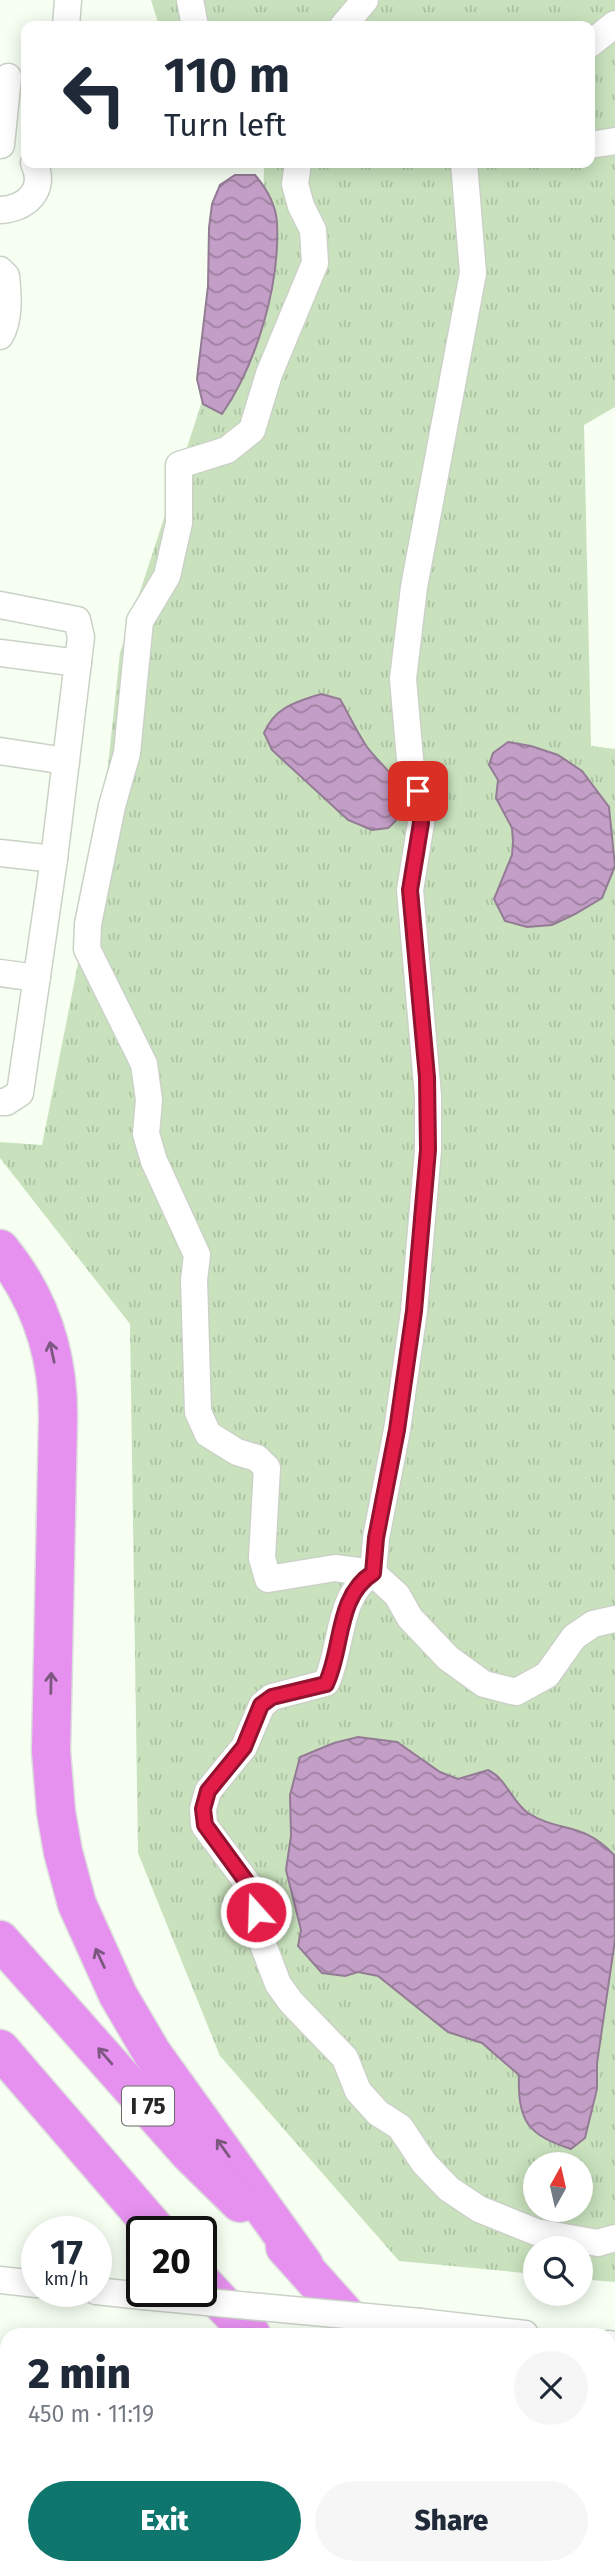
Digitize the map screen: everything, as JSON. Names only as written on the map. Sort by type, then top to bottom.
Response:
[{"type":"highway","points":[[0,1249],[18,1272],[40,1312],[55,1369],[58,1420],[51,1751],[63,1852],[77,1904],[118,1995],[152,2053],[304,2265]]},
{"type":"highway","name":"I 75","points":[[0,1940],[189,2153],[304,2265],[358,2328]]},
{"type":"highway","points":[[0,2049],[144,2216]]},
{"type":"highway","points":[[0,2087],[61,2141],[135,2216]]},
{"type":"highway","points":[[217,2298],[245,2328]]},
{"type":"street","points":[[66,21],[68,0]]},
{"type":"street","points":[[190,0],[194,21]]},
{"type":"street","points":[[347,21],[365,0]]},
{"type":"street","points":[[595,40],[615,24]]},
{"type":"street","points":[[11,78],[1,145],[21,153]]},
{"type":"street","points":[[595,144],[615,141]]},
{"type":"street","points":[[0,211],[16,210],[27,204],[35,194],[38,173],[36,168]]},
{"type":"street","points":[[297,168],[295,184],[300,206],[313,230],[315,263],[269,374],[252,430],[227,450],[179,465],[177,536],[167,576],[140,621],[127,753],[112,806],[88,924],[87,949],[144,1064],[149,1100],[146,1134],[154,1161],[197,1255],[194,1280],[198,1412],[208,1434],[237,1452],[257,1458],[267,1468],[262,1558],[268,1579],[335,1568],[373,1573],[397,1595],[410,1618],[447,1658],[484,1684],[516,1692],[547,1675],[574,1637],[593,1624],[615,1619]]},
{"type":"street","points":[[373,1573],[376,1538],[397,1430],[414,1311],[428,1150],[428,1085],[410,890],[421,823],[410,759],[403,679],[414,587],[473,272],[464,168]]},
{"type":"street","points":[[0,270],[6,276],[7,315],[0,336]]},
{"type":"street","points":[[0,605],[77,620],[81,637],[54,859],[20,1093],[6,1102],[0,1102]]},
{"type":"street","points":[[0,653],[78,663]]},
{"type":"street","points":[[0,751],[66,761]]},
{"type":"street","points":[[0,853],[54,859]]},
{"type":"street","points":[[0,973],[37,978]]},
{"type":"street","points":[[373,1573],[363,1579],[344,1616],[334,1668],[326,1684],[272,1697],[261,1705],[244,1747],[208,1791],[203,1809],[205,1825],[251,1888],[258,1931],[278,1983],[291,2002],[345,2057],[358,2091],[377,2113],[400,2127],[424,2163],[449,2189],[479,2209],[537,2232],[598,2243],[615,2238]]},
{"type":"street","points":[[0,2280],[21,2282]]},
{"type":"street","points":[[112,2293],[472,2328]]},
{"type":"green space","points":[[151,0],[183,0],[188,21],[157,21]]},
{"type":"green space","points":[[193,0],[615,0],[615,407],[584,425],[591,746],[615,749],[615,2282],[593,2280],[593,2236],[523,2236],[523,2273],[399,2261],[220,2056],[138,1853],[130,1324],[0,1158],[0,1142],[42,1145],[97,868],[120,653],[263,214],[264,168],[595,168],[595,21],[201,21]]},
{"type":"water","points":[[235,175],[255,175],[267,191],[276,216],[277,247],[270,297],[256,348],[235,394],[222,414],[203,404],[197,379],[208,286],[212,204],[220,185]]},
{"type":"water","points":[[321,694],[340,699],[367,747],[398,785],[403,796],[403,806],[399,817],[388,828],[372,830],[348,820],[272,750],[264,733],[274,717],[295,703]]},
{"type":"water","points":[[508,742],[558,755],[582,771],[609,807],[615,866],[602,898],[552,925],[527,927],[505,921],[494,899],[512,855],[513,842],[512,828],[496,798],[498,780],[489,765],[493,753]]},
{"type":"water","points":[[358,1737],[397,1742],[440,1772],[458,1779],[488,1770],[500,1779],[528,1813],[592,1837],[614,1855],[615,1940],[597,2063],[597,2089],[585,2138],[571,2149],[544,2138],[528,2124],[520,2104],[519,2075],[482,2043],[448,2032],[378,1976],[358,1972],[345,1976],[322,1973],[298,1946],[301,1930],[286,1870],[291,1836],[290,1795],[300,1757],[334,1743]]},
{"type":"route","points":[[256,1912],[251,1888],[205,1825],[203,1809],[208,1791],[218,1775],[231,1765],[244,1747],[261,1705],[272,1697],[326,1684],[334,1668],[338,1634],[344,1616],[363,1579],[373,1573],[376,1538],[397,1430],[414,1311],[428,1150],[425,1040],[410,890],[421,823],[418,791]]}]
